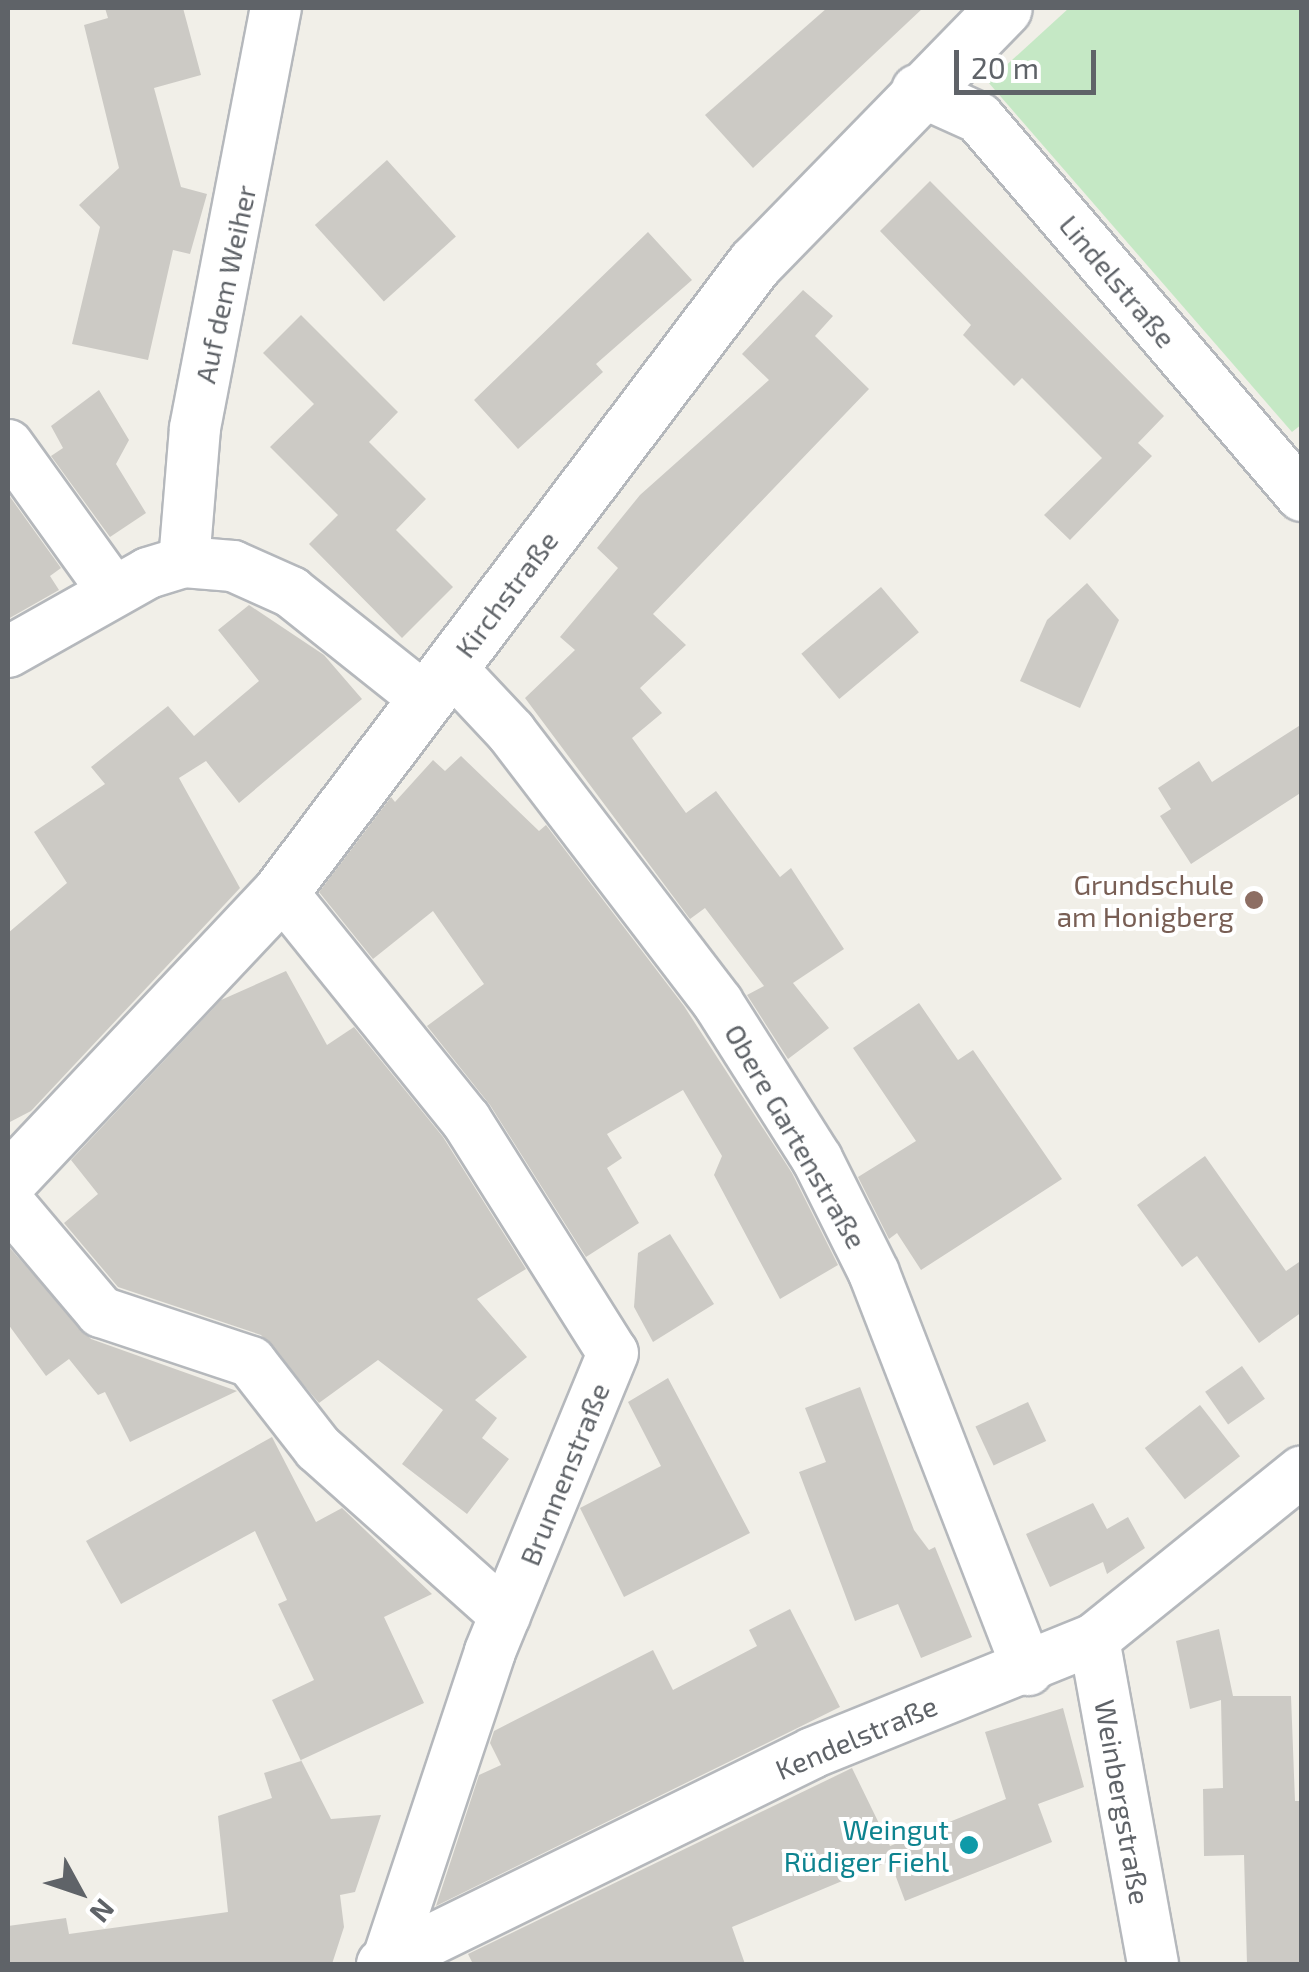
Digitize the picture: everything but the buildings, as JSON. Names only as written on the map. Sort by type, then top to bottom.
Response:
[{"type":"street","name":"Auf dem Weiher","points":[[184,562],[195,428],[276,8]]},
{"type":"street","name":"Kirchstraße","points":[[8,1181],[281,891],[754,264],[917,90],[1004,8]]},
{"type":"street","name":"Lindelstraße","points":[[917,90],[979,118],[1302,496]]},
{"type":"street","points":[[8,445],[113,591]]},
{"type":"street","points":[[8,652],[113,591],[184,562]]},
{"type":"street","name":"Obere Gartenstraße","points":[[184,562],[234,566],[291,592],[511,732],[718,1003],[817,1159],[874,1273],[1028,1670]]},
{"type":"street","name":"Brunnenstraße","points":[[281,891],[466,1120],[613,1353],[505,1615],[385,1964]]},
{"type":"street","points":[[8,1202],[101,1312],[251,1362],[318,1448],[505,1615]]},
{"type":"street","name":"Kendelstraße","points":[[385,1964],[891,1717],[1028,1670],[1094,1639],[1302,1471]]},
{"type":"street","name":"Weinbergstraße","points":[[1094,1639],[1153,1964]]},
{"type":"green space","points":[[1069,8],[1301,8],[1302,424],[1292,432],[988,82]]},
{"type":"place","name":"Grundschule am Honigberg","points":[[1254,900]]},
{"type":"place","name":"Weingut Rüdiger Fiehl","points":[[969,1845]]}]
